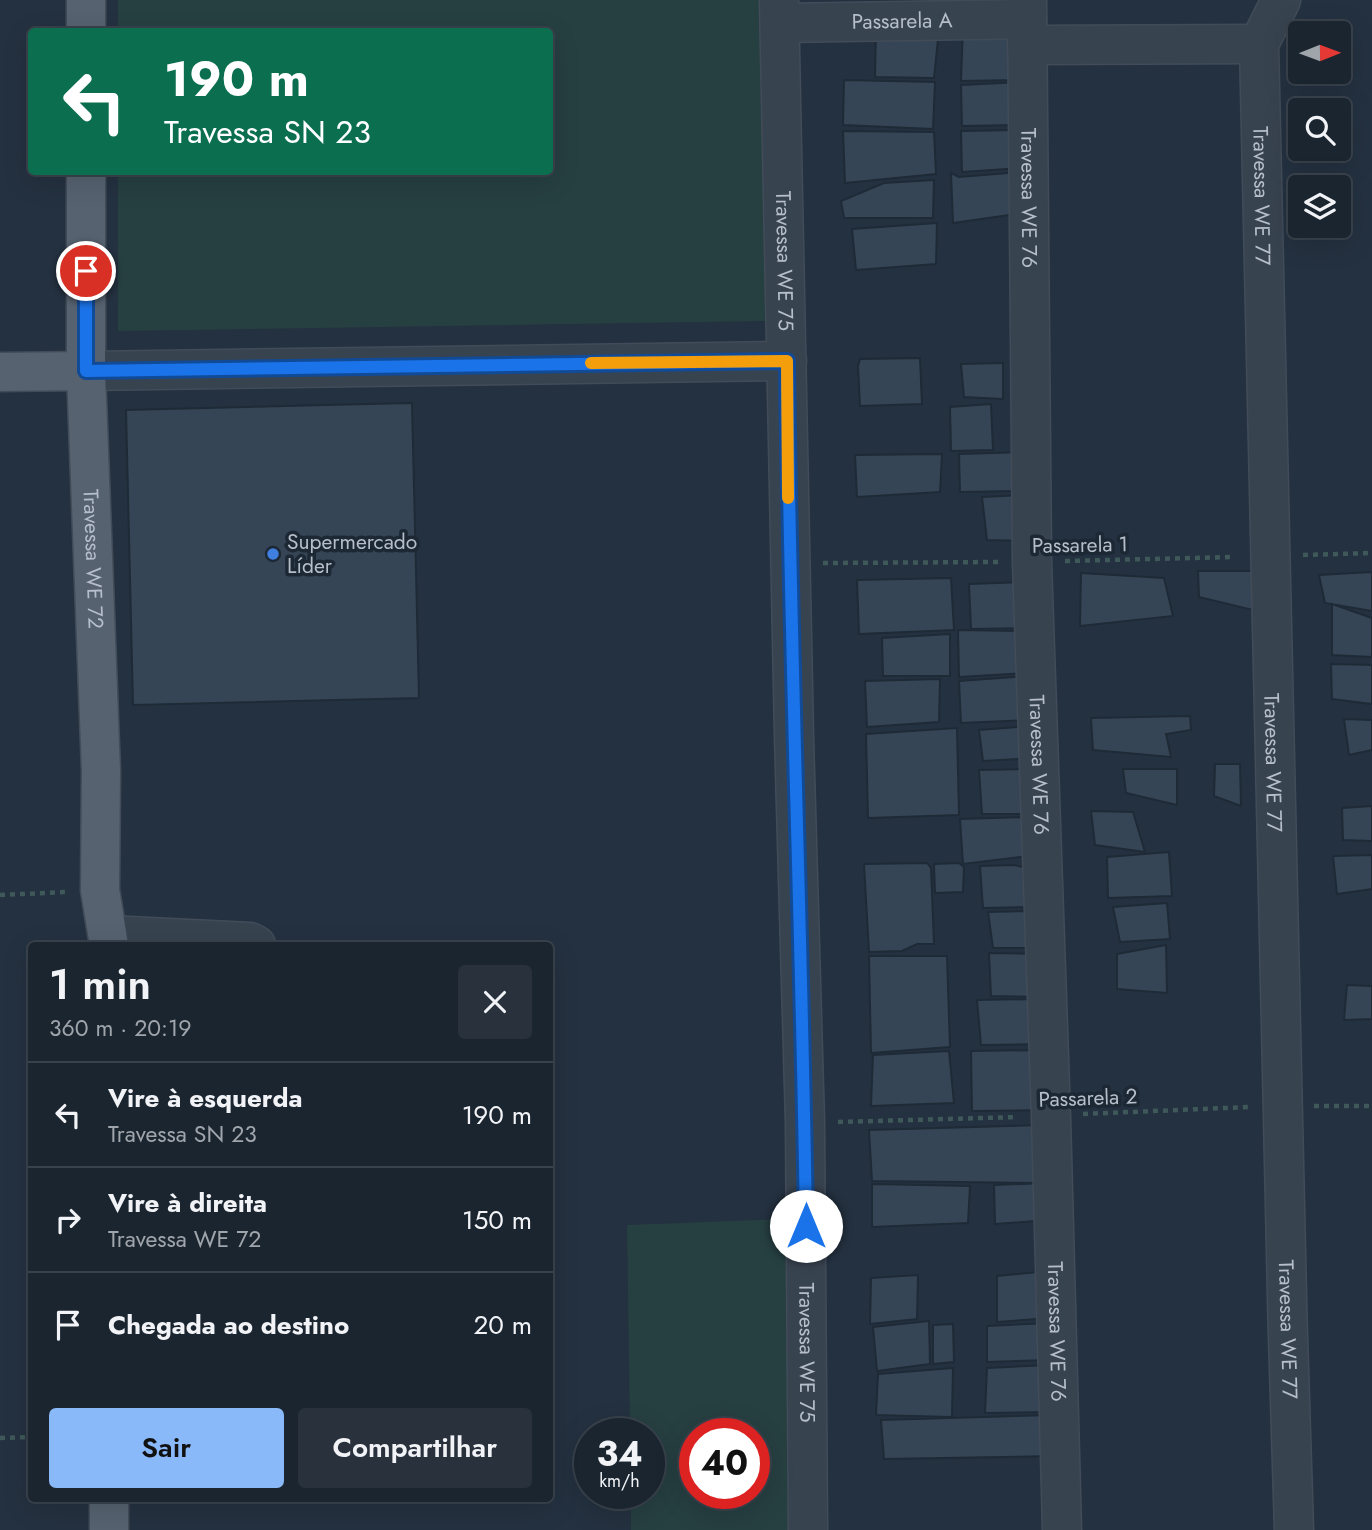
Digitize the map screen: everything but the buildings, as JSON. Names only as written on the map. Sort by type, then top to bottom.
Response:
[{"type":"main road","points":[[86,0],[86,28]]},
{"type":"main road","name":"Travessa WE 72","points":[[86,175],[86,371],[101,771],[100,890],[109,940]]},
{"type":"main road","points":[[0,372],[86,371]]},
{"type":"main road","points":[[109,1502],[109,1530]]},
{"type":"street","name":"Travessa WE 77","points":[[1281,0],[1259,44],[1267,556],[1280,1106],[1294,1530]]},
{"type":"street","name":"Passarela A","points":[[779,12],[1027,21],[1259,44]]},
{"type":"street","name":"Travessa WE 75","points":[[779,12],[790,563],[806,1123],[808,1530]]},
{"type":"street","name":"Travessa WE 76","points":[[1027,21],[1032,562],[1062,1530]]},
{"type":"street","points":[[86,371],[787,361]]},
{"type":"street","points":[[109,940],[250,942]]},
{"type":"path","name":"Passarela 1","points":[[790,563],[1032,562],[1372,553]]},
{"type":"path","points":[[0,895],[100,890]]},
{"type":"path","name":"Passarela 2","points":[[806,1123],[1280,1106],[1372,1106]]},
{"type":"path","points":[[0,1438],[28,1437]]},
{"type":"green space","points":[[118,0],[760,0],[768,321],[118,331],[118,175],[553,175],[553,28],[118,28]]},
{"type":"green space","points":[[785,1219],[792,1530],[631,1530],[631,1509],[665,1509],[665,1418],[630,1418],[627,1225]]},
{"type":"slow traffic","points":[[591,363],[787,361],[788,498]]},
{"type":"place","name":"Supermercado Líder","points":[[273,554]]},
{"type":"route","points":[[86,271],[86,371],[787,361],[788,498],[806,1123],[806,1226]]}]
